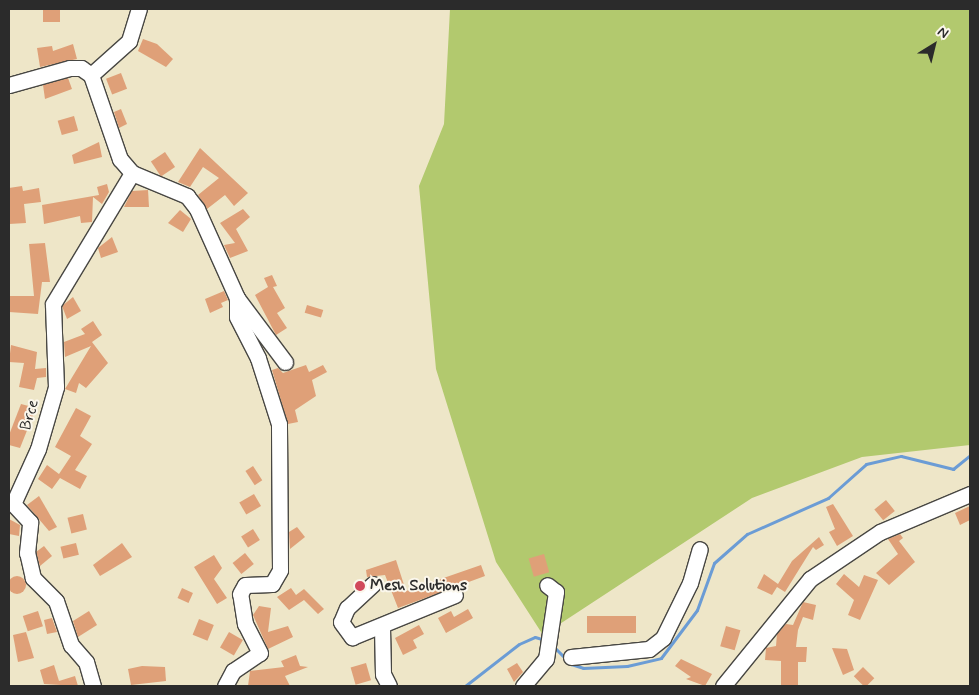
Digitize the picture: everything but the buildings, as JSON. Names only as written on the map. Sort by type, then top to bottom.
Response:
[{"type":"street","points":[[91,75],[129,42],[139,9]]},
{"type":"street","points":[[9,85],[70,68],[81,68],[91,75],[98,106],[120,159],[132,173],[187,196],[197,209],[236,298],[285,362]]},
{"type":"street","name":"Brce","points":[[93,686],[86,662],[71,645],[56,601],[33,578],[27,553],[30,522],[11,505],[38,449],[56,387],[53,304],[132,173]]},
{"type":"street","points":[[225,686],[233,671],[260,653],[247,631],[240,594],[245,585],[272,584],[280,570],[279,424],[258,358],[237,317],[236,298]]},
{"type":"street","points":[[723,686],[810,578],[880,532],[970,494]]},
{"type":"street","points":[[571,657],[649,649],[664,638],[690,583],[700,549]]},
{"type":"street","points":[[372,584],[347,608],[341,622],[352,637],[382,627],[455,595]]},
{"type":"street","points":[[523,686],[542,669],[556,592],[548,585]]},
{"type":"street","points":[[382,627],[383,674],[389,686]]},
{"type":"green space","points":[[450,9],[970,9],[970,445],[862,457],[752,498],[543,635],[496,562],[436,369],[419,186],[444,124]]},
{"type":"waterway","points":[[552,645],[571,664],[583,668],[627,666],[661,658],[697,610],[714,563],[747,534],[828,498],[866,464],[901,456],[953,469],[970,455]]},
{"type":"waterway","points":[[465,686],[519,644],[535,637],[545,640]]},
{"type":"place","name":"Mesh Solutions","points":[[360,586]]}]
